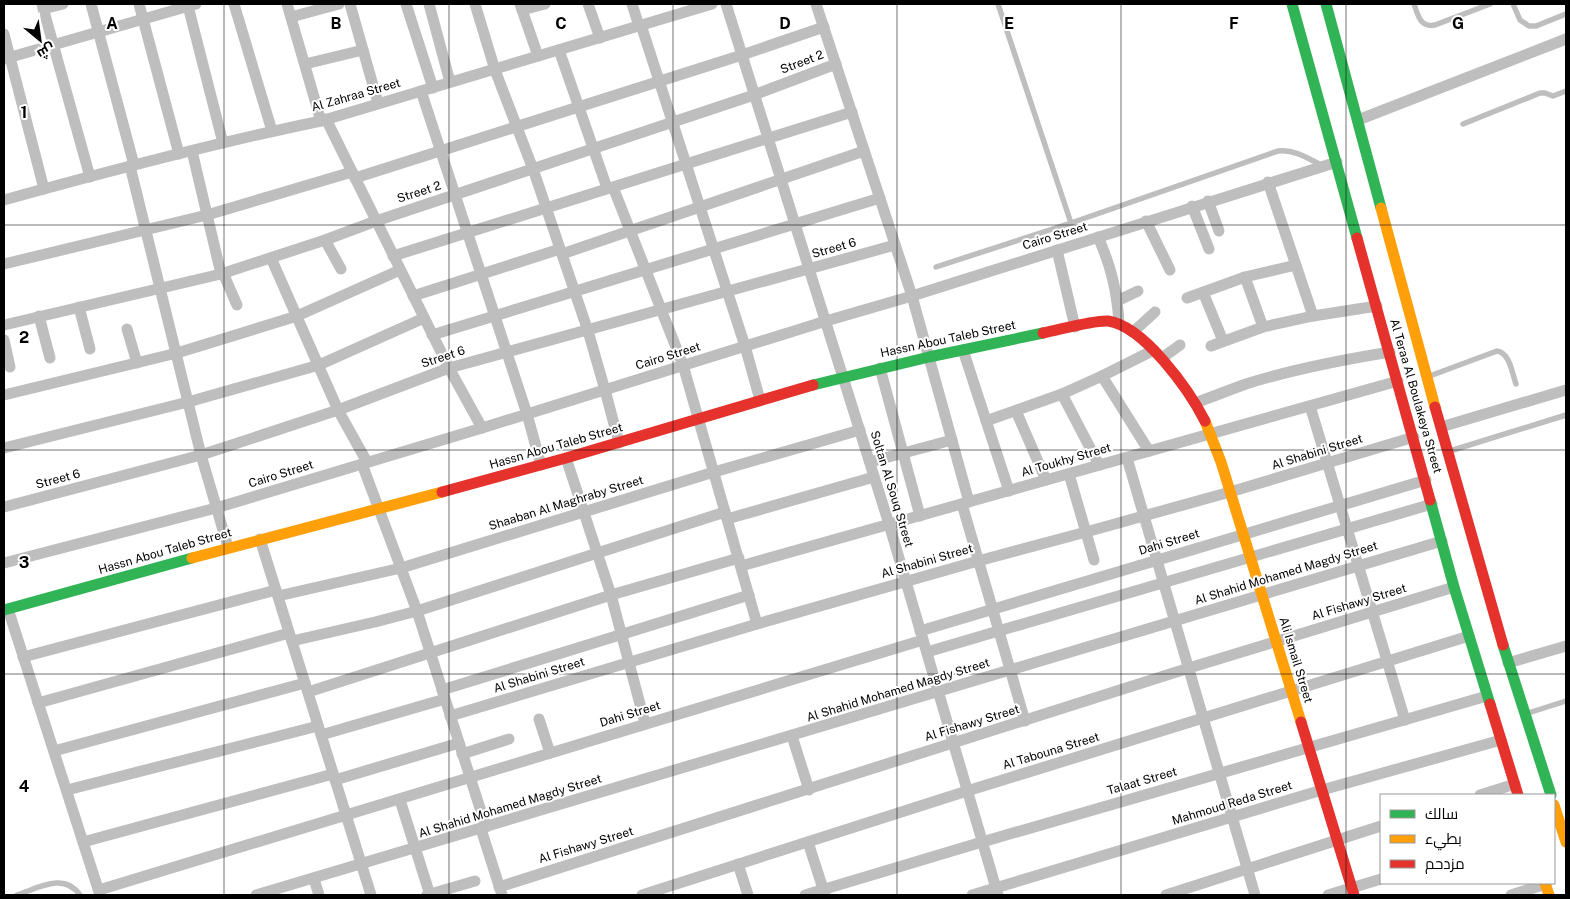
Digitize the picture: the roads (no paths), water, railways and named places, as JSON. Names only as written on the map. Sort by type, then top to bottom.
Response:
[{"type":"street","points":[[63,4],[43,6],[90,177]]},
{"type":"street","points":[[91,4],[132,165],[201,455],[228,547]]},
{"type":"street","points":[[139,4],[179,154]]},
{"type":"street","points":[[234,4],[272,131]]},
{"type":"street","points":[[287,4],[304,64],[323,120],[353,175],[449,368],[482,428]]},
{"type":"street","points":[[291,17],[339,4]]},
{"type":"street","points":[[350,4],[378,103]]},
{"type":"street","points":[[406,4],[432,88]]},
{"type":"street","points":[[429,4],[450,82]]},
{"type":"street","points":[[475,4],[495,70],[546,208],[588,330],[619,443]]},
{"type":"street","points":[[538,56],[521,7],[545,4]]},
{"type":"street","points":[[588,4],[600,38]]},
{"type":"street","points":[[632,4],[745,346],[760,400]]},
{"type":"street","name":"Al Zahraa Street","points":[[4,200],[132,165],[323,120],[640,26],[680,8],[712,4]]},
{"type":"street","name":"Soltan Al Souq Street","points":[[726,4],[889,524],[997,892]]},
{"type":"street","points":[[816,4],[912,296],[952,440],[978,561],[1024,721]]},
{"type":"street","name":"Al Teraa Al Boulakeya Street","points":[[1292,4],[1426,480],[1454,587],[1516,790]]},
{"type":"street","name":"Al Teraa Al Boulakeya Street","points":[[1326,4],[1441,428],[1508,663],[1551,794]]},
{"type":"street","points":[[7,58],[192,5],[223,143]]},
{"type":"street","points":[[4,264],[207,215],[440,151],[824,27]]},
{"type":"street","points":[[4,34],[7,58],[44,189]]},
{"type":"street","points":[[1358,120],[1566,39]]},
{"type":"street","points":[[304,64],[363,50]]},
{"type":"street","points":[[559,50],[593,148],[630,231],[684,365],[757,624]]},
{"type":"street","name":"Street 2","points":[[4,325],[222,274],[754,95],[836,64]]},
{"type":"street","points":[[421,91],[527,414],[541,465]]},
{"type":"street","points":[[393,256],[852,112]]},
{"type":"street","points":[[192,151],[222,274],[237,305]]},
{"type":"street","points":[[413,296],[481,274],[630,231],[864,151]]},
{"type":"street","name":"Cairo Street","points":[[4,563],[216,508],[482,428],[912,296],[1336,162]]},
{"type":"street","points":[[1268,182],[1313,316]]},
{"type":"street","points":[[432,335],[880,198]]},
{"type":"street","points":[[1208,201],[1218,230]]},
{"type":"street","points":[[1192,206],[1209,249]]},
{"type":"street","points":[[1146,221],[1170,270]]},
{"type":"street","points":[[1098,237],[1111,272],[1118,301],[1119,323]]},
{"type":"street","points":[[325,240],[341,270]]},
{"type":"street","name":"Street 6","points":[[4,507],[201,455],[338,410],[449,368],[895,245]]},
{"type":"street","points":[[1057,250],[1075,327]]},
{"type":"street","points":[[270,258],[338,410],[364,463],[379,510],[417,611],[470,778],[500,891]]},
{"type":"street","points":[[1187,298],[1245,277],[1296,265]]},
{"type":"street","points":[[4,396],[177,353],[297,316],[400,270]]},
{"type":"street","points":[[1245,277],[1262,327]]},
{"type":"street","points":[[1118,301],[1138,291]]},
{"type":"street","points":[[1203,292],[1223,341]]},
{"type":"street","points":[[1211,346],[1262,327],[1313,316],[1377,306]]},
{"type":"street","points":[[79,307],[90,349]]},
{"type":"street","points":[[1133,332],[1155,312]]},
{"type":"street","points":[[38,316],[50,358]]},
{"type":"street","points":[[4,448],[188,402],[319,365],[424,318]]},
{"type":"street","name":"Hassn Abou Taleb Street","points":[[6,609],[260,538],[379,510],[619,443],[843,377],[1102,321],[1119,323]]},
{"type":"street","name":"Ali Ismail Street","points":[[1119,323],[1133,332],[1158,354],[1183,384],[1211,434],[1353,891]]},
{"type":"street","points":[[127,329],[137,363]]},
{"type":"street","points":[[4,340],[10,367]]},
{"type":"street","points":[[986,421],[1062,394],[1102,376],[1180,346]]},
{"type":"street","points":[[963,350],[1009,491]]},
{"type":"street","points":[[1195,403],[1246,384],[1294,371],[1390,352]]},
{"type":"street","points":[[880,368],[920,516]]},
{"type":"street","points":[[1102,376],[1149,451]]},
{"type":"street","name":"Al Toukhy Street","points":[[54,751],[306,687],[430,653],[612,596],[920,516],[1398,381]]},
{"type":"street","points":[[1441,428],[1566,390]]},
{"type":"street","points":[[1062,394],[1099,465]]},
{"type":"street","points":[[1310,406],[1405,720]]},
{"type":"street","points":[[1016,411],[1046,480]]},
{"type":"street","name":"Shaaban Al Maghraby Street","points":[[23,658],[277,593],[401,568],[714,472],[860,430]]},
{"type":"street","name":"Al Shabini Street","points":[[450,716],[757,624],[1230,492],[1414,437]]},
{"type":"street","points":[[870,462],[952,440]]},
{"type":"street","points":[[566,458],[612,596],[645,723]]},
{"type":"street","points":[[1127,458],[1256,895]]},
{"type":"street","points":[[1069,474],[1094,560]]},
{"type":"street","points":[[38,703],[291,637],[375,622],[417,611],[598,553],[726,515],[874,478]]},
{"type":"street","name":"Dahi Street","points":[[100,893],[645,723],[922,635],[992,610],[1426,480]]},
{"type":"street","points":[[927,652],[1432,504]]},
{"type":"street","points":[[260,538],[371,895]]},
{"type":"street","name":"Al Shahid Mohamed Magdy Street","points":[[260,895],[1442,541]]},
{"type":"street","name":"Al Fishawy Street","points":[[500,891],[1189,668],[1454,587]]},
{"type":"street","points":[[66,790],[320,731],[443,694],[622,633],[749,595]]},
{"type":"street","points":[[6,609],[100,893]]},
{"type":"street","name":"Al Tabouna Street","points":[[642,895],[967,791],[1469,636]]},
{"type":"street","points":[[1508,663],[1566,646]]},
{"type":"street","name":"Talaat Street","points":[[805,895],[824,892],[982,842],[1487,696]]},
{"type":"street","points":[[538,719],[550,753]]},
{"type":"street","points":[[792,736],[808,790]]},
{"type":"street","points":[[83,842],[334,778],[460,748],[509,739]]},
{"type":"street","name":"Mahmoud Reda Street","points":[[972,895],[997,892],[1322,790],[1501,740]]},
{"type":"street","points":[[1487,794],[1516,790]]},
{"type":"street","points":[[400,800],[429,895],[474,881]]},
{"type":"street","points":[[1555,807],[1564,826],[1566,842]]},
{"type":"street","points":[[1166,895],[1380,826]]},
{"type":"street","points":[[808,842],[824,892]]},
{"type":"street","points":[[738,864],[748,895]]},
{"type":"street","points":[[1328,895],[1353,891],[1380,878]]},
{"type":"street","points":[[314,879],[319,895]]},
{"type":"street","points":[[1512,895],[1547,887]]},
{"type":"lane","points":[[998,4],[1071,223]]},
{"type":"lane","points":[[1414,4],[1422,23],[1428,26],[1435,25],[1482,5],[1490,4]]},
{"type":"lane","points":[[1514,4],[1520,20],[1529,26],[1536,26],[1566,14]]},
{"type":"lane","points":[[1462,124],[1540,93],[1545,92],[1553,96],[1566,92]]},
{"type":"lane","points":[[936,267],[1071,223],[1278,151],[1284,150],[1296,153],[1323,166]]},
{"type":"lane","points":[[1427,377],[1497,351],[1502,352],[1506,356],[1516,384]]},
{"type":"lane","points":[[1448,452],[1566,415]]},
{"type":"lane","points":[[1524,714],[1566,701]]},
{"type":"lane","points":[[17,895],[54,883],[65,883],[75,888],[80,895]]}]
